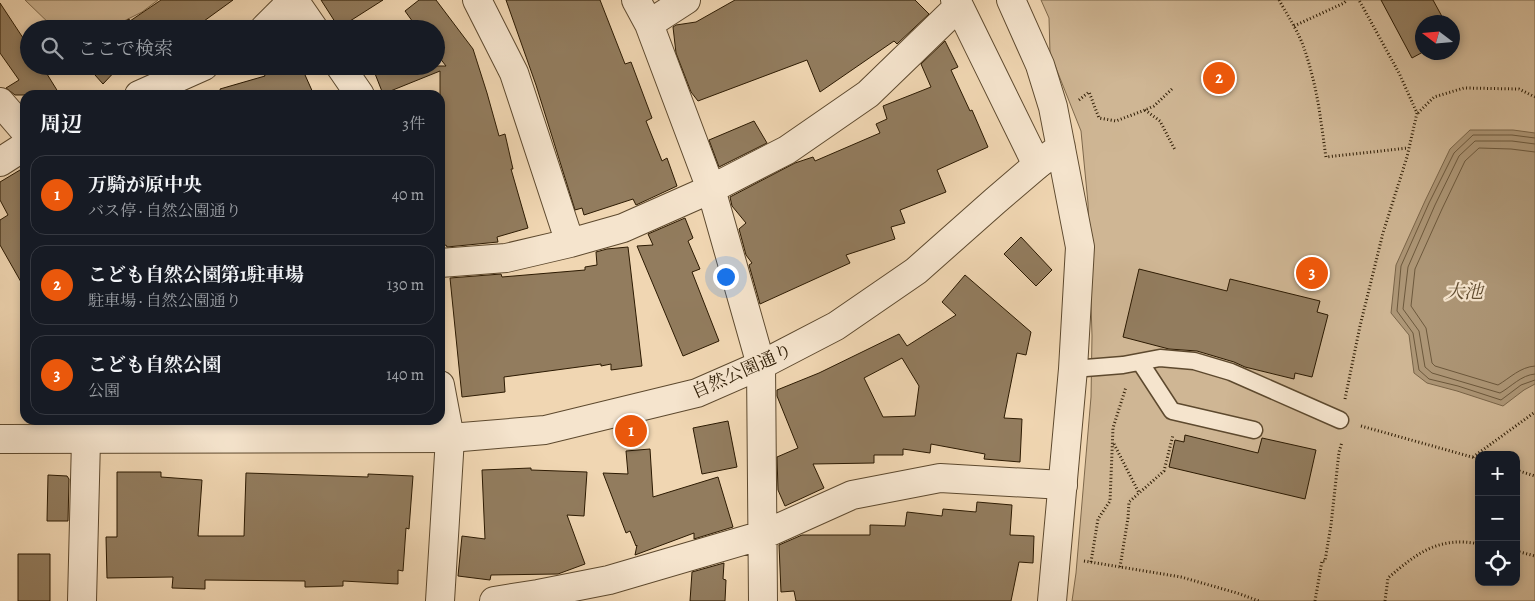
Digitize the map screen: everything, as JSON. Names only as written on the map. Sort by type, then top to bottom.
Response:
[{"type":"street","points":[[273,20],[294,0],[308,20]]},
{"type":"street","points":[[478,0],[514,73],[570,242]]},
{"type":"street","points":[[636,0],[649,24],[711,190],[761,366],[763,601]]},
{"type":"street","points":[[649,24],[686,0]]},
{"type":"street","points":[[1011,0],[1040,65],[1055,118],[1080,247],[1073,369],[1052,601]]},
{"type":"street","points":[[445,264],[506,258],[623,228],[711,190],[787,150],[868,94],[957,3],[1037,165]]},
{"type":"street","points":[[150,90],[184,75]]},
{"type":"street","points":[[346,75],[357,90]]},
{"type":"street","points":[[0,102],[20,125]]},
{"type":"street","name":"自然公園通り","points":[[0,440],[86,430],[450,438],[545,430],[697,393],[761,366],[836,326],[916,272],[1037,165],[1061,147]]},
{"type":"street","points":[[0,162],[20,149]]},
{"type":"street","points":[[440,601],[450,438],[445,412]]},
{"type":"street","points":[[82,601],[86,430]]},
{"type":"street","points":[[494,601],[538,594],[608,590],[763,535],[852,495],[940,478],[1063,485]]},
{"type":"lane","points":[[1073,369],[1135,363],[1160,358],[1194,361],[1231,372],[1344,422]]},
{"type":"lane","points":[[1135,363],[1172,411],[1254,430]]},
{"type":"path","points":[[1279,0],[1304,46],[1322,123],[1326,157],[1408,148]]},
{"type":"path","points":[[1294,26],[1347,0]]},
{"type":"path","points":[[1358,0],[1399,73],[1417,113]]},
{"type":"path","points":[[1055,118],[1089,92],[1099,118],[1116,121],[1154,106],[1173,88]]},
{"type":"path","points":[[1315,601],[1331,526],[1339,452],[1355,352],[1383,233],[1417,113],[1434,98],[1464,88],[1519,89],[1535,97]]},
{"type":"path","points":[[1145,110],[1160,121],[1175,150]]},
{"type":"path","points":[[1091,562],[1098,519],[1110,501],[1114,442],[1113,428],[1135,363]]},
{"type":"path","points":[[1120,567],[1129,502],[1164,471],[1177,412]]},
{"type":"path","points":[[1344,422],[1473,458],[1535,412]]},
{"type":"path","points":[[1114,442],[1139,493]]},
{"type":"path","points":[[1520,471],[1535,476]]},
{"type":"path","points":[[1385,601],[1388,578],[1410,559],[1438,544],[1466,541],[1475,543]]},
{"type":"path","points":[[1520,552],[1535,556]]},
{"type":"path","points":[[1056,558],[1181,577],[1259,601]]},
{"type":"shaded area","points":[[25,0],[158,0],[142,12],[126,20],[46,20]]},
{"type":"shaded area","points":[[1041,0],[1535,0],[1535,601],[1072,601],[1091,397],[1092,336],[1088,203],[1081,131],[1050,53],[1049,18]]},
{"type":"water","name":"大池","points":[[1470,130],[1513,130],[1535,133],[1535,384],[1503,406],[1427,383],[1414,373],[1409,335],[1391,313],[1396,265],[1450,149]]},
{"type":"building","points":[[161,0],[233,0],[205,20],[131,20]]},
{"type":"building","points":[[321,0],[383,0],[352,20],[334,20]]},
{"type":"building","points":[[419,0],[436,0],[473,49],[499,136],[505,134],[513,169],[511,169],[528,228],[497,237],[498,242],[447,247],[445,245],[445,90],[440,90],[440,75],[445,75],[446,66],[445,20],[412,20],[405,11]]},
{"type":"building","points":[[506,0],[600,0],[625,64],[631,62],[652,118],[646,121],[662,161],[667,158],[677,186],[636,205],[633,199],[584,215],[582,208],[575,210],[536,85]]},
{"type":"building","points":[[735,0],[915,0],[929,14],[897,44],[894,41],[820,92],[807,60],[698,101],[691,92],[676,53],[673,27],[696,22]]},
{"type":"building","points":[[1381,0],[1433,0],[1441,15],[1415,15],[1415,56],[1412,58]]},
{"type":"building","points":[[0,3],[20,33],[20,75],[48,75],[57,90],[20,90],[20,95],[15,95],[6,88],[19,80],[0,53]]},
{"type":"building","points":[[945,41],[958,67],[951,70],[970,111],[972,110],[988,147],[937,170],[946,192],[900,210],[905,223],[891,227],[895,239],[846,255],[850,263],[760,304],[749,265],[752,263],[746,255],[739,229],[746,223],[732,206],[730,197],[795,163],[813,157],[815,161],[880,133],[876,124],[887,119],[883,106],[931,87],[921,64]]},
{"type":"building","points":[[95,75],[112,75],[103,84]]},
{"type":"building","points":[[305,75],[312,90],[220,90],[265,76]]},
{"type":"building","points":[[376,75],[430,75],[393,90],[381,90]]},
{"type":"building","points":[[754,121],[767,143],[719,167],[709,140]]},
{"type":"building","points":[[20,170],[20,280],[0,245],[0,220],[8,215],[0,200],[0,182]]},
{"type":"building","points":[[685,218],[693,238],[688,241],[700,269],[692,272],[719,341],[683,356],[637,246],[653,245],[648,234]]},
{"type":"building","points":[[1021,237],[1052,270],[1036,286],[1004,254]]},
{"type":"building","points":[[628,247],[642,366],[611,370],[611,364],[601,366],[601,364],[504,377],[505,392],[462,397],[450,278],[501,274],[502,277],[585,270],[585,267],[597,265],[596,252]]},
{"type":"building","points":[[1139,269],[1227,291],[1230,279],[1320,301],[1317,312],[1328,315],[1312,377],[1295,373],[1294,379],[1245,367],[1197,351],[1169,349],[1123,337]]},
{"type":"building","points":[[965,275],[1031,332],[1026,355],[1017,353],[1004,418],[1022,419],[1020,462],[984,459],[985,454],[931,444],[930,453],[903,449],[903,455],[874,455],[874,463],[813,464],[824,488],[785,506],[778,490],[777,457],[798,448],[777,396],[777,390],[819,373],[899,334],[907,346],[956,315],[942,302]],"holes":[[[902,358],[919,386],[915,416],[883,417],[864,378]]]},
{"type":"building","points":[[728,421],[737,467],[702,474],[693,428]]},
{"type":"building","points":[[1185,435],[1258,453],[1262,438],[1316,450],[1305,499],[1169,467],[1175,440],[1184,442]]},
{"type":"building","points":[[650,449],[653,497],[718,477],[733,527],[694,539],[694,533],[635,555],[637,545],[630,531],[626,533],[603,473],[628,474],[626,451]]},
{"type":"building","points":[[531,468],[531,470],[587,472],[584,516],[567,515],[585,564],[558,574],[491,575],[490,580],[458,576],[462,536],[485,539],[482,470]]},
{"type":"building","points":[[117,472],[161,472],[161,477],[202,480],[198,536],[244,536],[246,473],[368,477],[368,474],[413,476],[409,529],[406,528],[403,571],[398,570],[398,584],[343,581],[343,586],[305,587],[305,581],[205,580],[205,589],[172,588],[173,577],[107,578],[106,537],[117,537]]},
{"type":"building","points":[[48,475],[67,476],[69,479],[68,521],[47,521]]},
{"type":"building","points":[[977,502],[1012,505],[1010,535],[1034,536],[1033,563],[1019,562],[1011,601],[796,601],[794,591],[781,592],[779,545],[802,535],[870,535],[870,525],[905,526],[907,512],[942,516],[943,509],[976,512]]},
{"type":"building","points":[[18,554],[50,554],[50,601],[18,601]]},
{"type":"building","points":[[724,563],[723,579],[726,580],[725,601],[690,601],[692,572]]},
{"type":"place","name":"こども自然公園第1駐車場","points":[[1219,78]]},
{"type":"place","name":"こども自然公園","points":[[1312,273]]},
{"type":"place","name":"万騎が原中央","points":[[631,431]]}]
